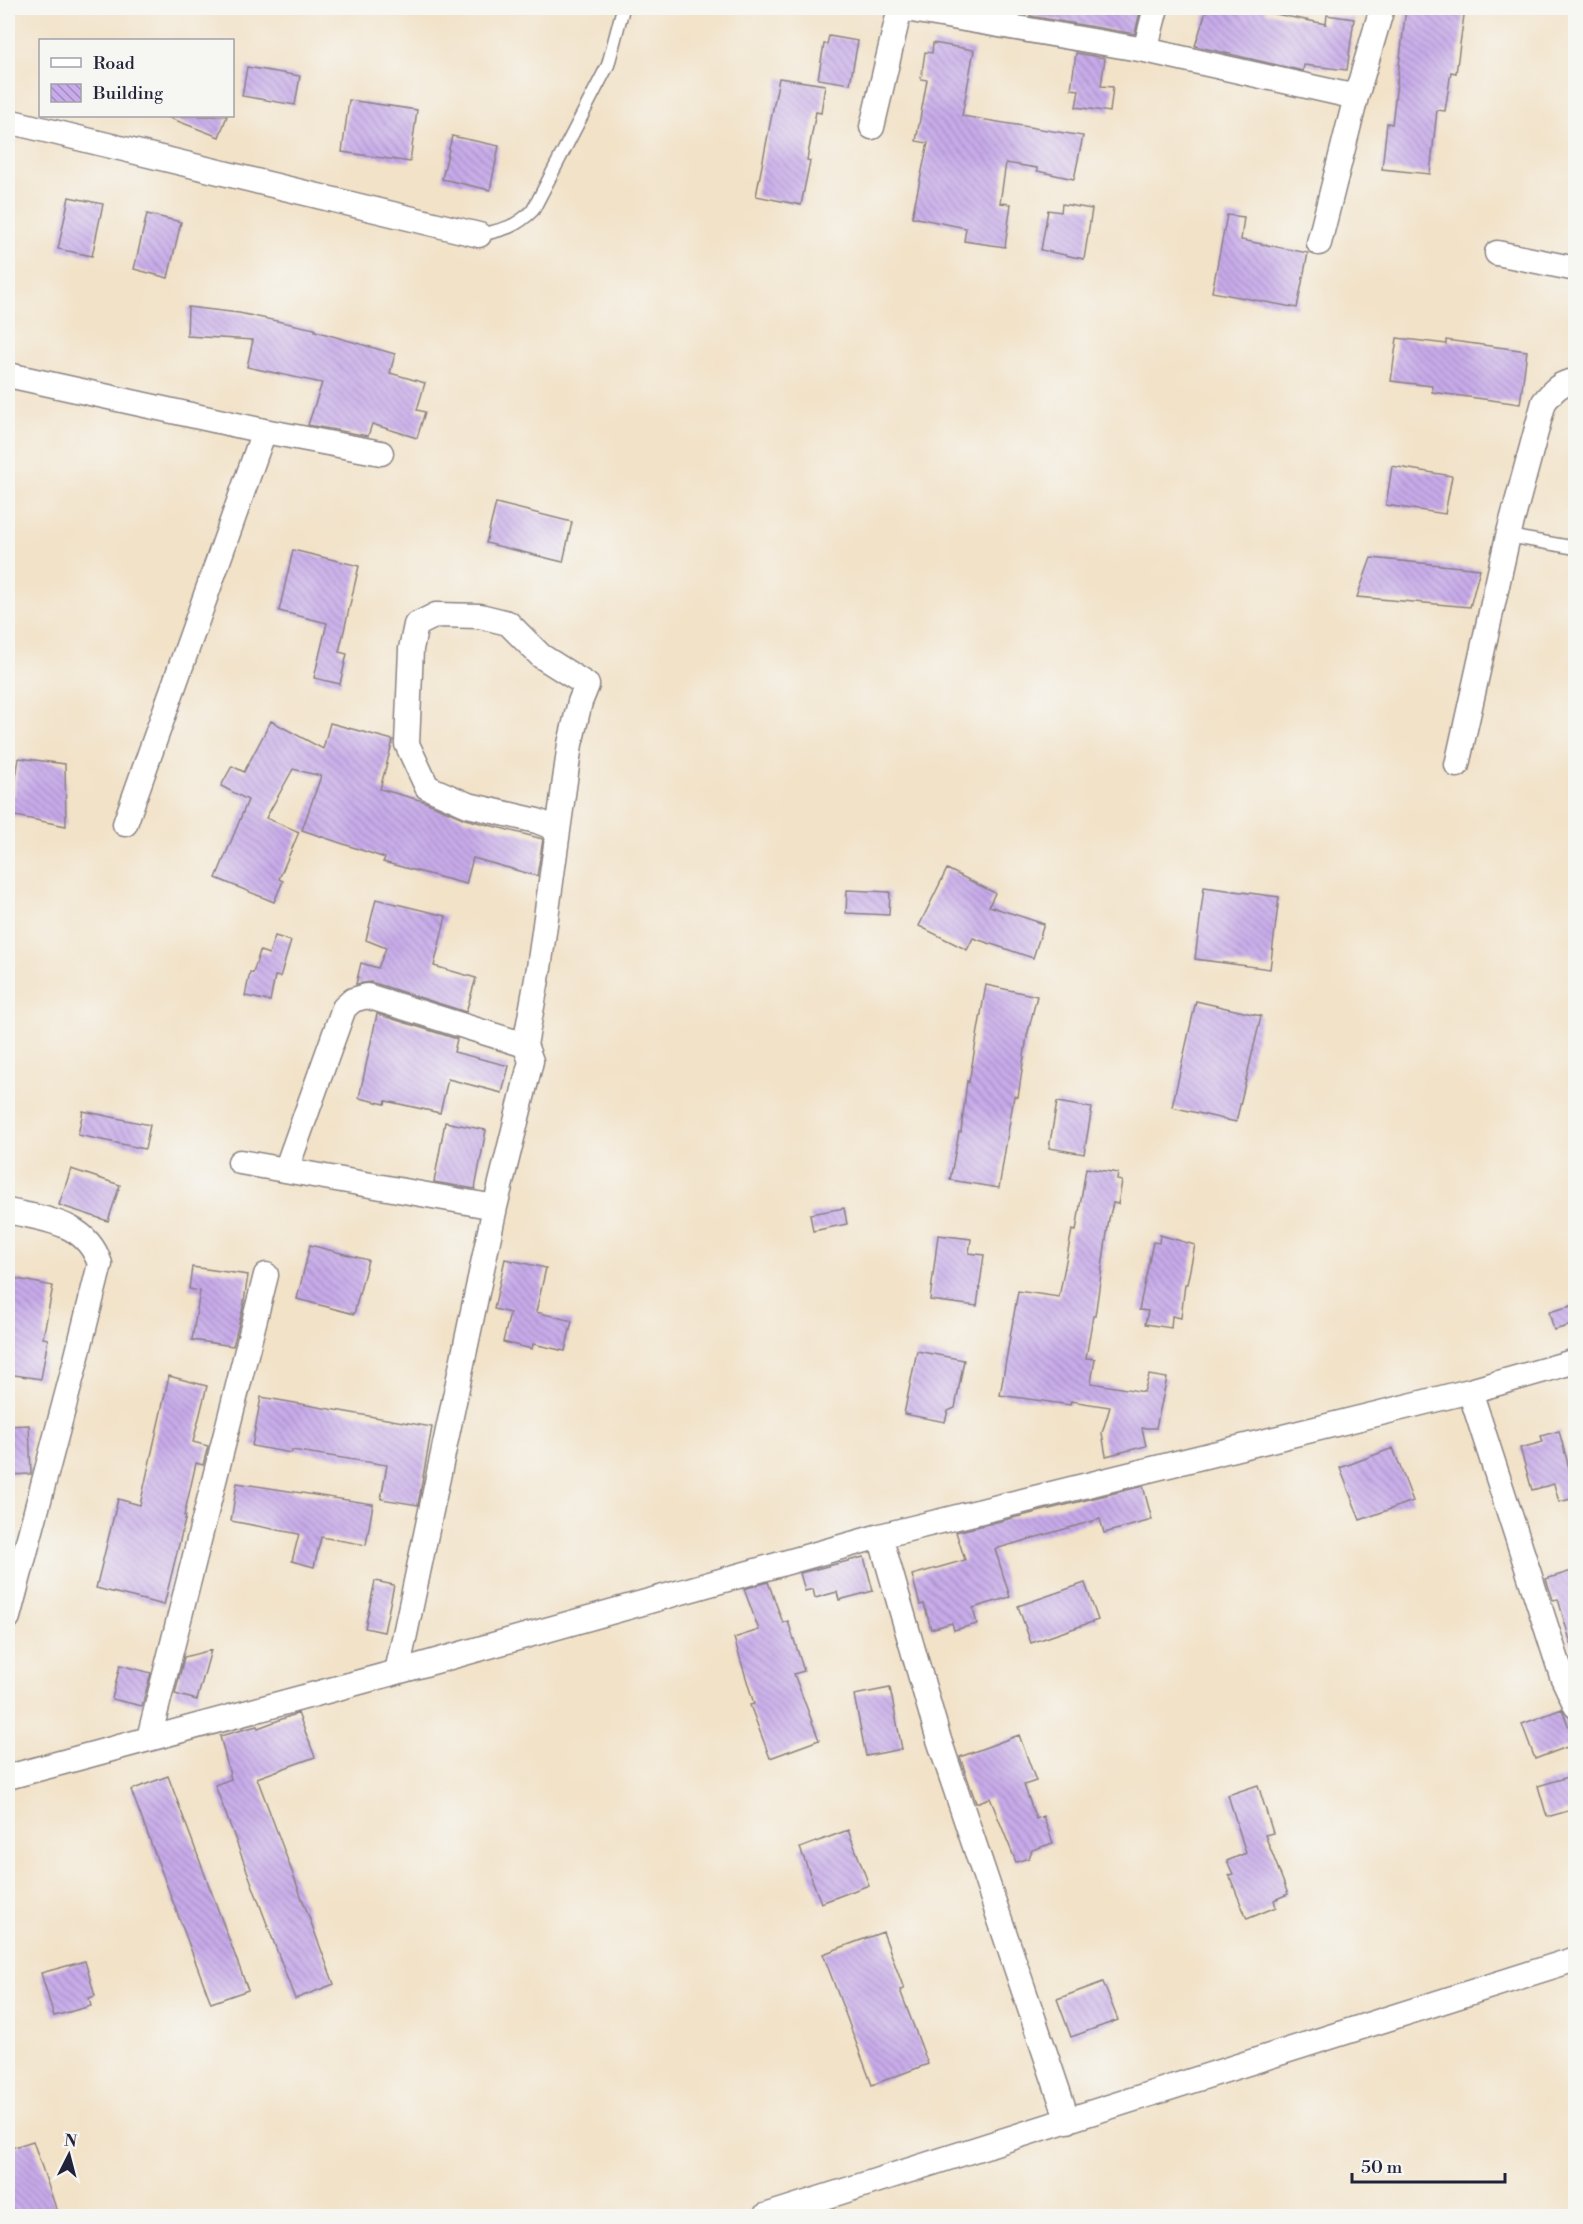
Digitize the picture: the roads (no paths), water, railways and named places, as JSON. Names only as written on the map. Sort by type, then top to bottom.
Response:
[{"type":"street","points":[[872,127],[900,8],[1145,50],[1356,97]]},
{"type":"street","points":[[1145,50],[1156,8]]},
{"type":"street","points":[[1319,243],[1356,97],[1382,8]]},
{"type":"street","points":[[8,121],[478,235]]},
{"type":"street","points":[[1497,253],[1575,269]]},
{"type":"street","points":[[8,375],[264,431],[381,453]]},
{"type":"street","points":[[1456,765],[1508,536],[1544,402],[1554,389],[1567,382],[1575,381]]},
{"type":"street","points":[[124,824],[264,431]]},
{"type":"street","points":[[397,1672],[495,1207],[531,1061],[525,1045],[557,830],[570,744],[580,702],[587,685],[541,656],[508,623],[480,616],[436,615],[416,625],[411,649],[407,744],[427,787],[468,806],[537,820],[557,830]]},
{"type":"street","points":[[286,1170],[344,1008],[353,1000],[367,996],[525,1045]]},
{"type":"street","points":[[240,1162],[495,1207]]},
{"type":"street","points":[[8,1211],[67,1225],[86,1238],[100,1264],[8,1617]]},
{"type":"street","points":[[149,1738],[266,1275]]},
{"type":"street","points":[[8,1777],[397,1672],[880,1536],[1470,1391],[1575,1361]]},
{"type":"street","points":[[1470,1391],[1562,1676],[1575,1707]]},
{"type":"street","points":[[880,1536],[939,1740],[1068,2121]]},
{"type":"street","points":[[765,2217],[1575,1959]]},
{"type":"lane","points":[[478,235],[508,229],[523,220],[533,210],[608,65],[623,8]]},
{"type":"lane","points":[[1508,536],[1575,548]]}]
